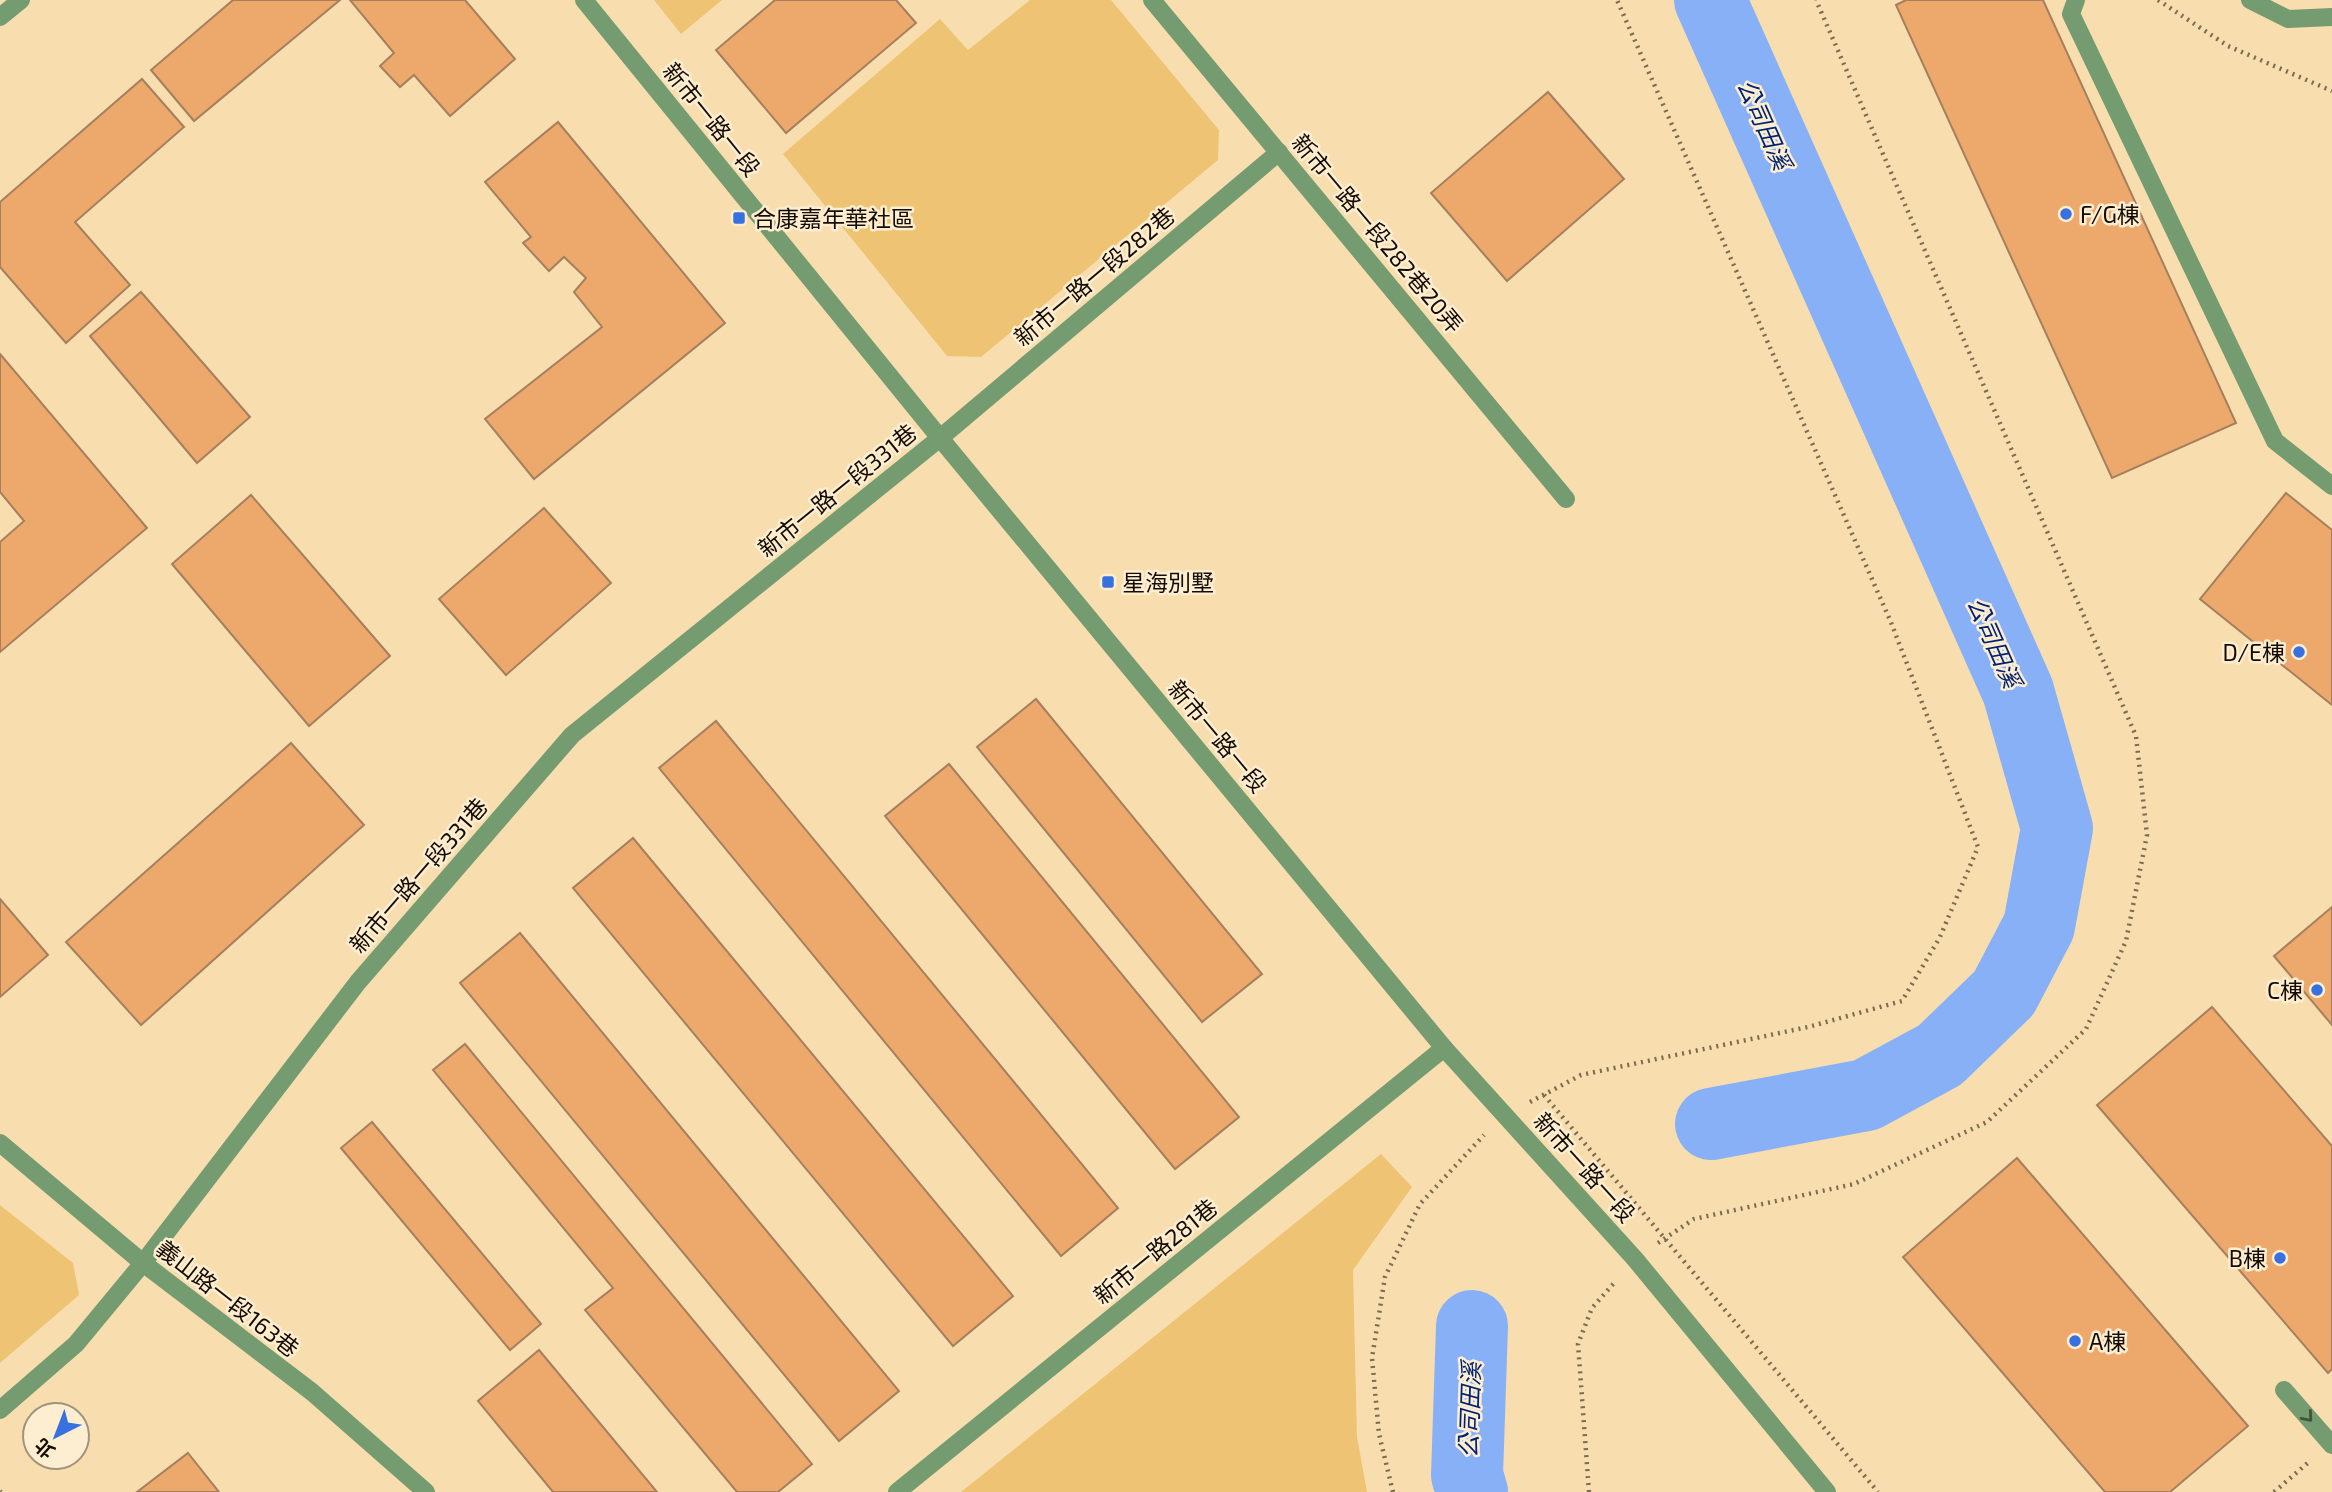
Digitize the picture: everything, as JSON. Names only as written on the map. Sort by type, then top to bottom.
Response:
[{"type":"street","points":[[0,18],[21,0]]},
{"type":"street","name":"新市一路一段","points":[[584,0],[940,438],[1444,1048],[1635,1259],[1827,1492]]},
{"type":"street","name":"新市一路一段282巷20弄","points":[[1152,0],[1566,499]]},
{"type":"street","points":[[2076,0],[2070,14],[2275,441],[2332,486]]},
{"type":"street","points":[[2250,0],[2288,19],[2332,17]]},
{"type":"street","name":"新市一路一段282巷","points":[[940,438],[1279,152]]},
{"type":"street","name":"新市一路一段331巷","points":[[0,1410],[76,1344],[143,1263],[358,982],[572,735],[940,438]]},
{"type":"street","name":"新市一路281巷","points":[[897,1492],[1444,1048]]},
{"type":"street","name":"義山路一段163巷","points":[[0,1143],[143,1263],[312,1392],[426,1492]]},
{"type":"street","points":[[2284,1390],[2331,1444]]},
{"type":"path","points":[[1393,1492],[1379,1434],[1372,1358],[1385,1277],[1420,1204],[1461,1157],[1504,1115],[1581,1075],[1808,1027],[1902,1001],[1940,937],[1978,847],[1890,620],[1617,0]]},
{"type":"path","points":[[1694,1219],[1854,1184],[1987,1122],[2086,1029],[2126,941],[2147,835],[2136,736],[1816,0]]},
{"type":"path","points":[[2158,0],[2228,46],[2332,91]]},
{"type":"path","points":[[1544,1095],[1878,1492]]},
{"type":"path","points":[[1578,1343],[1589,1492]]},
{"type":"path","points":[[2274,1492],[2331,1444]]},
{"type":"shaded area","points":[[654,0],[722,0],[681,34]]},
{"type":"shaded area","points":[[1030,0],[1111,0],[1219,130],[1218,160],[981,357],[947,356],[783,154],[940,19],[968,50]]},
{"type":"shaded area","points":[[1381,1154],[1412,1187],[1353,1270],[1357,1437],[1367,1492],[961,1492]]},
{"type":"shaded area","points":[[0,1205],[73,1263],[79,1295],[0,1363]]},
{"type":"building","points":[[233,0],[340,0],[194,121],[151,70]]},
{"type":"building","points":[[350,0],[465,0],[515,59],[450,116],[414,75],[400,87],[380,66],[394,53]]},
{"type":"building","points":[[775,0],[896,0],[916,23],[786,133],[716,50]]},
{"type":"building","name":"F/G棟","points":[[1906,0],[2043,0],[2236,423],[2112,478],[1896,5]]},
{"type":"building","points":[[142,79],[184,127],[75,222],[130,285],[66,343],[0,267],[0,202]]},
{"type":"building","points":[[1548,92],[1624,179],[1507,281],[1431,193]]},
{"type":"building","points":[[558,122],[725,323],[534,479],[485,419],[602,327],[574,292],[586,278],[564,257],[549,271],[523,243],[531,237],[485,182]]},
{"type":"building","points":[[141,292],[250,417],[197,463],[90,336]]},
{"type":"building","points":[[0,354],[147,528],[0,652],[0,542],[24,521],[0,492]]},
{"type":"building","name":"D/E棟","points":[[2286,493],[2332,530],[2332,705],[2200,599]]},
{"type":"building","points":[[251,495],[390,656],[309,726],[172,564]]},
{"type":"building","points":[[544,508],[611,583],[506,675],[439,599]]},
{"type":"building","points":[[1036,699],[1262,974],[1202,1022],[977,747]]},
{"type":"building","points":[[716,721],[1118,1208],[1061,1256],[659,768]]},
{"type":"building","points":[[291,743],[364,825],[141,1025],[66,942]]},
{"type":"building","points":[[949,764],[1239,1117],[1175,1169],[885,816]]},
{"type":"building","points":[[633,838],[1013,1296],[953,1346],[573,888]]},
{"type":"building","points":[[0,899],[48,955],[0,997]]},
{"type":"building","name":"C棟","points":[[2332,907],[2332,1025],[2274,956]]},
{"type":"building","points":[[520,933],[899,1391],[839,1441],[460,983]]},
{"type":"building","name":"B棟","points":[[2212,1007],[2332,1146],[2332,1369],[2328,1373],[2097,1105]]},
{"type":"building","points":[[465,1044],[812,1464],[778,1492],[737,1492],[585,1310],[613,1288],[433,1070]]},
{"type":"building","points":[[372,1122],[541,1324],[510,1350],[341,1148]]},
{"type":"building","name":"A棟","points":[[2017,1158],[2248,1426],[2170,1492],[2105,1492],[1903,1257]]},
{"type":"building","points":[[539,1350],[657,1492],[553,1492],[478,1401]]},
{"type":"building","points":[[188,1453],[219,1492],[137,1492]]},
{"type":"waterway","name":"公司田溪","points":[[1710,0],[2018,691],[2057,828],[2039,926],[2004,993],[1940,1055],[1866,1095],[1711,1124]]},
{"type":"waterway","name":"公司田溪","points":[[1472,1326],[1467,1475],[1472,1492]]},
{"type":"place","name":"F/G棟","points":[[2066,214]]},
{"type":"place","name":"合康嘉年華社區","points":[[739,218]]},
{"type":"place","name":"星海別墅","points":[[1108,582]]},
{"type":"place","name":"D/E棟","points":[[2299,652]]},
{"type":"place","name":"C棟","points":[[2317,990]]},
{"type":"place","name":"B棟","points":[[2280,1258]]},
{"type":"place","name":"A棟","points":[[2075,1341]]}]
